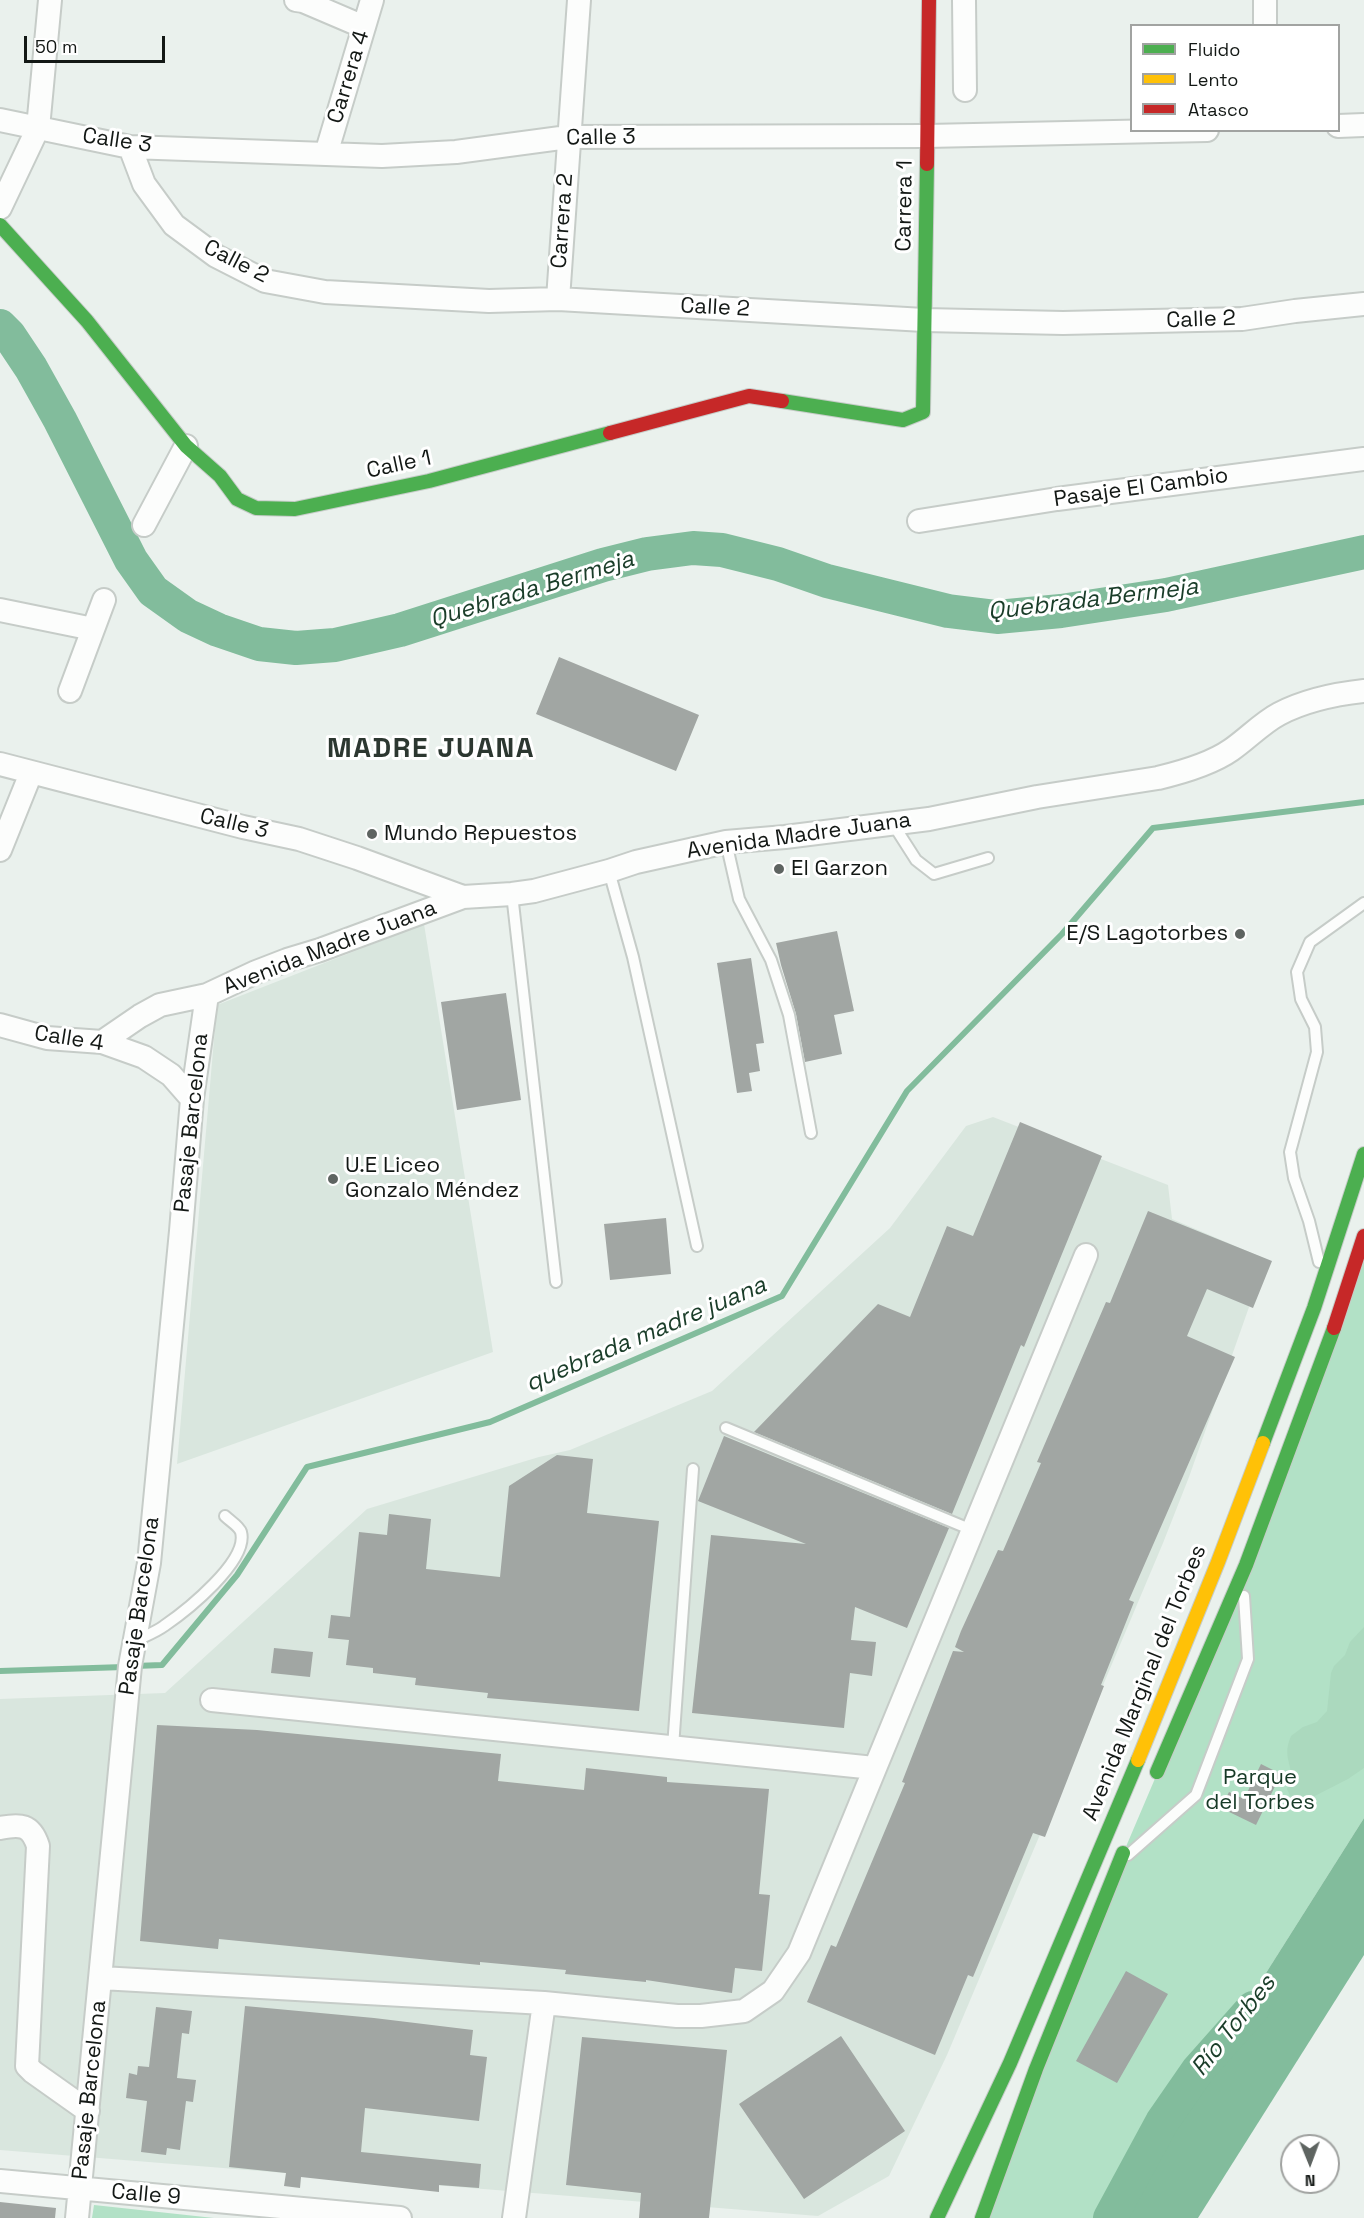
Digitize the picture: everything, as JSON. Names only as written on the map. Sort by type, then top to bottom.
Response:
[{"type":"main road","name":"Carrera 1","points":[[923,412],[929,0]]},
{"type":"main road","name":"Calle 1","points":[[0,225],[87,321],[186,446],[220,476],[237,499],[256,508],[295,509],[429,481],[750,396],[903,420],[923,412]]},
{"type":"main road","name":"Avenida Marginal del Torbes","points":[[937,2218],[1010,2063],[1218,1562],[1323,1281],[1364,1154]]},
{"type":"main road","name":"Avenida Marginal del Torbes","points":[[1150,1788],[1246,1564],[1340,1314],[1364,1236]]},
{"type":"main road","name":"Avenida Marginal del Torbes","points":[[982,2218],[1036,2070],[1132,1830]]},
{"type":"street","points":[[0,208],[38,128],[50,0]]},
{"type":"street","points":[[296,0],[364,27]]},
{"type":"street","name":"Carrera 4","points":[[326,154],[372,0]]},
{"type":"street","name":"Carrera 2","points":[[558,299],[579,0]]},
{"type":"street","points":[[964,0],[965,90]]},
{"type":"street","points":[[1265,0],[1265,24]]},
{"type":"street","name":"Calle 3","points":[[0,120],[130,147],[382,156],[456,152],[568,137],[927,136],[1130,132]]},
{"type":"street","points":[[1340,126],[1364,125]]},
{"type":"street","name":"Calle 2","points":[[130,147],[144,184],[174,225],[216,256],[265,281],[325,292],[489,301],[558,299],[924,320],[1063,323],[1242,319],[1364,304]]},
{"type":"street","points":[[144,525],[186,446]]},
{"type":"street","name":"Pasaje El Cambio","points":[[919,521],[1057,499],[1364,459]]},
{"type":"street","points":[[70,691],[104,600]]},
{"type":"street","points":[[0,610],[93,629]]},
{"type":"street","name":"Avenida Madre Juana","points":[[102,1042],[160,1005],[207,995],[287,960],[354,938],[463,897],[512,894],[609,872],[636,862],[726,842],[893,824],[1177,774],[1229,752],[1279,714],[1322,699],[1364,691]]},
{"type":"street","name":"Calle 3","points":[[0,764],[243,827],[299,839],[463,897]]},
{"type":"street","points":[[0,850],[31,773]]},
{"type":"street","name":"Pasaje Barcelona","points":[[77,2218],[130,1666],[149,1563],[192,1099],[207,995]]},
{"type":"street","name":"Calle 4","points":[[0,1025],[47,1038],[102,1042],[144,1057],[171,1075],[192,1099]]},
{"type":"street","points":[[101,1978],[544,2003],[701,2016],[744,2011],[773,1991],[799,1953],[1086,1255]]},
{"type":"street","points":[[212,1700],[874,1768]]},
{"type":"street","points":[[0,1828],[17,1824],[28,1829],[35,1836],[38,1846],[27,2066],[88,2111]]},
{"type":"street","points":[[514,2218],[544,2003]]},
{"type":"street","name":"Calle 9","points":[[0,2181],[400,2218]]},
{"type":"lane","points":[[893,824],[916,860],[934,874],[988,858]]},
{"type":"lane","points":[[726,842],[739,898],[771,960],[789,1015],[811,1133]]},
{"type":"lane","points":[[609,872],[633,957],[698,1246]]},
{"type":"lane","points":[[512,894],[556,1282]]},
{"type":"lane","points":[[1323,1281],[1309,1221],[1294,1178],[1290,1152],[1317,1052],[1315,1028],[1301,999],[1297,972],[1310,942],[1364,903]]},
{"type":"lane","points":[[726,1428],[972,1530]]},
{"type":"lane","points":[[673,1747],[693,1469]]},
{"type":"lane","points":[[135,1641],[162,1628],[188,1608],[234,1562],[242,1541],[240,1530],[225,1516]]},
{"type":"lane","points":[[1119,1863],[1196,1795],[1248,1659],[1244,1599],[1246,1564]]},
{"type":"shaded area","name":"U.E Liceo Gonzalo Méndez","points":[[424,924],[493,1352],[177,1464],[217,1005]]},
{"type":"shaded area","points":[[993,1117],[1168,1185],[1172,1219],[1266,1259],[1189,1477],[1163,1543],[947,2055],[889,2176],[818,2216],[0,2150],[0,1699],[165,1693],[367,1509],[539,1457],[570,1450],[712,1391],[890,1228],[966,1126]]},
{"type":"shaded area","points":[[1364,1627],[1364,1768],[1348,1779],[1299,1804],[1293,1802],[1287,1789],[1291,1774],[1287,1751],[1291,1736],[1303,1727],[1317,1722],[1327,1711],[1331,1673],[1334,1666],[1345,1655],[1350,1642]]},
{"type":"green space","name":"Parque del Torbes","points":[[1364,1236],[1364,1818],[1111,2218],[982,2218],[1119,1863],[1246,1565]]},
{"type":"green space","points":[[94,2205],[214,2218],[92,2218]]},
{"type":"water","points":[[1364,1818],[1364,1955],[1198,2218],[1111,2218]]},
{"type":"building","points":[[559,657],[699,715],[676,771],[536,714]]},
{"type":"building","points":[[837,931],[854,1011],[834,1015],[842,1054],[805,1062],[796,1014],[776,943]]},
{"type":"building","points":[[751,958],[764,1043],[756,1044],[760,1071],[749,1073],[752,1091],[737,1093],[717,963]]},
{"type":"building","points":[[506,993],[521,1100],[457,1110],[441,1002]]},
{"type":"building","points":[[1020,1122],[1102,1156],[1024,1347],[1021,1345],[952,1514],[754,1432],[878,1304],[910,1317],[947,1226],[973,1236]]},
{"type":"building","points":[[1148,1211],[1272,1261],[1253,1308],[1207,1289],[1187,1336],[1235,1357],[1129,1600],[1134,1602],[1045,1837],[1033,1833],[973,1977],[968,1975],[935,2055],[807,2002],[831,1945],[836,1947],[905,1783],[902,1782],[953,1651],[964,1652],[955,1647],[961,1631],[998,1550],[1003,1551],[1041,1463],[1037,1462],[1106,1302],[1110,1303]]},
{"type":"building","points":[[666,1218],[671,1274],[610,1280],[604,1224]]},
{"type":"building","points":[[724,1436],[949,1528],[907,1628],[855,1607],[851,1640],[876,1642],[872,1676],[850,1673],[844,1728],[692,1713],[711,1535],[806,1544],[698,1501]]},
{"type":"building","points":[[557,1455],[593,1459],[587,1513],[659,1521],[639,1711],[487,1698],[488,1693],[415,1685],[416,1678],[373,1673],[373,1668],[346,1665],[349,1640],[328,1638],[331,1615],[350,1617],[359,1532],[387,1535],[389,1514],[431,1519],[426,1569],[500,1577],[509,1486]]},
{"type":"building","points":[[274,1648],[313,1652],[310,1677],[271,1673]]},
{"type":"building","points":[[157,1725],[257,1730],[501,1754],[498,1781],[584,1790],[586,1768],[667,1777],[667,1782],[769,1789],[759,1894],[770,1895],[762,1971],[735,1968],[732,1993],[646,1980],[646,1982],[565,1974],[566,1970],[480,1962],[480,1965],[219,1939],[218,1949],[140,1941]]},
{"type":"building","points":[[1261,1764],[1281,1774],[1256,1825],[1221,1808],[1229,1792],[1244,1799]]},
{"type":"building","points":[[1126,1971],[1168,1994],[1117,2083],[1076,2061]]},
{"type":"building","points":[[245,2006],[473,2030],[470,2055],[487,2057],[479,2121],[365,2108],[361,2152],[481,2164],[479,2188],[439,2185],[439,2192],[301,2177],[300,2188],[284,2186],[286,2173],[229,2167]]},
{"type":"building","points":[[156,2007],[192,2011],[189,2034],[182,2033],[177,2078],[196,2080],[193,2102],[186,2101],[180,2150],[167,2148],[166,2155],[141,2152],[147,2101],[126,2098],[129,2073],[137,2075],[138,2066],[149,2067]]},
{"type":"building","points":[[841,2036],[905,2131],[804,2199],[739,2104]]},
{"type":"building","points":[[582,2037],[727,2050],[709,2218],[639,2218],[641,2193],[566,2185]]},
{"type":"building","points":[[0,2202],[56,2208],[55,2218],[0,2218]]},
{"type":"waterway","name":"Quebrada Bermeja","points":[[0,326],[9,335],[31,368],[131,560],[153,591],[188,616],[218,630],[259,644],[296,648],[335,645],[400,630],[603,565],[647,554],[693,548],[722,550],[778,564],[827,581],[948,611],[997,617],[1061,611],[1166,595],[1364,552]]},
{"type":"waterway","name":"quebrada madre juana","points":[[135,1666],[162,1665],[237,1575],[307,1467],[490,1422],[782,1296],[907,1091],[1062,934],[1153,828],[1364,802]]},
{"type":"waterway","name":"quebrada madre juana","points":[[0,1671],[124,1667]]},
{"type":"waterway","name":"Río Torbes","points":[[1110,2218],[1162,2122],[1198,2070],[1253,2008]]},
{"type":"traffic: fast","points":[[782,401],[903,420],[923,412],[927,164]]},
{"type":"traffic: fast","points":[[0,225],[87,321],[186,446],[220,476],[237,499],[256,508],[295,509],[429,481],[610,433]]},
{"type":"traffic: fast","points":[[1263,1443],[1314,1308],[1364,1154]]},
{"type":"traffic: fast","points":[[1157,1772],[1246,1565],[1334,1328]]},
{"type":"traffic: fast","points":[[937,2218],[1010,2063],[1138,1760]]},
{"type":"traffic: fast","points":[[982,2218],[1036,2069],[1123,1853]]},
{"type":"traffic: slow","points":[[1138,1760],[1263,1443]]},
{"type":"traffic: jam","points":[[927,164],[929,0]]},
{"type":"traffic: jam","points":[[610,433],[749,396],[782,401]]},
{"type":"traffic: jam","points":[[1334,1328],[1364,1236]]},
{"type":"place","name":"Mundo Repuestos","points":[[372,834]]},
{"type":"place","name":"El Garzon","points":[[779,869]]},
{"type":"place","name":"E/S Lagotorbes","points":[[1240,934]]},
{"type":"place","name":"U.E Liceo Gonzalo Méndez","points":[[333,1179]]},
{"type":"district","name":"MADRE JUANA","points":[[431,749]]}]
